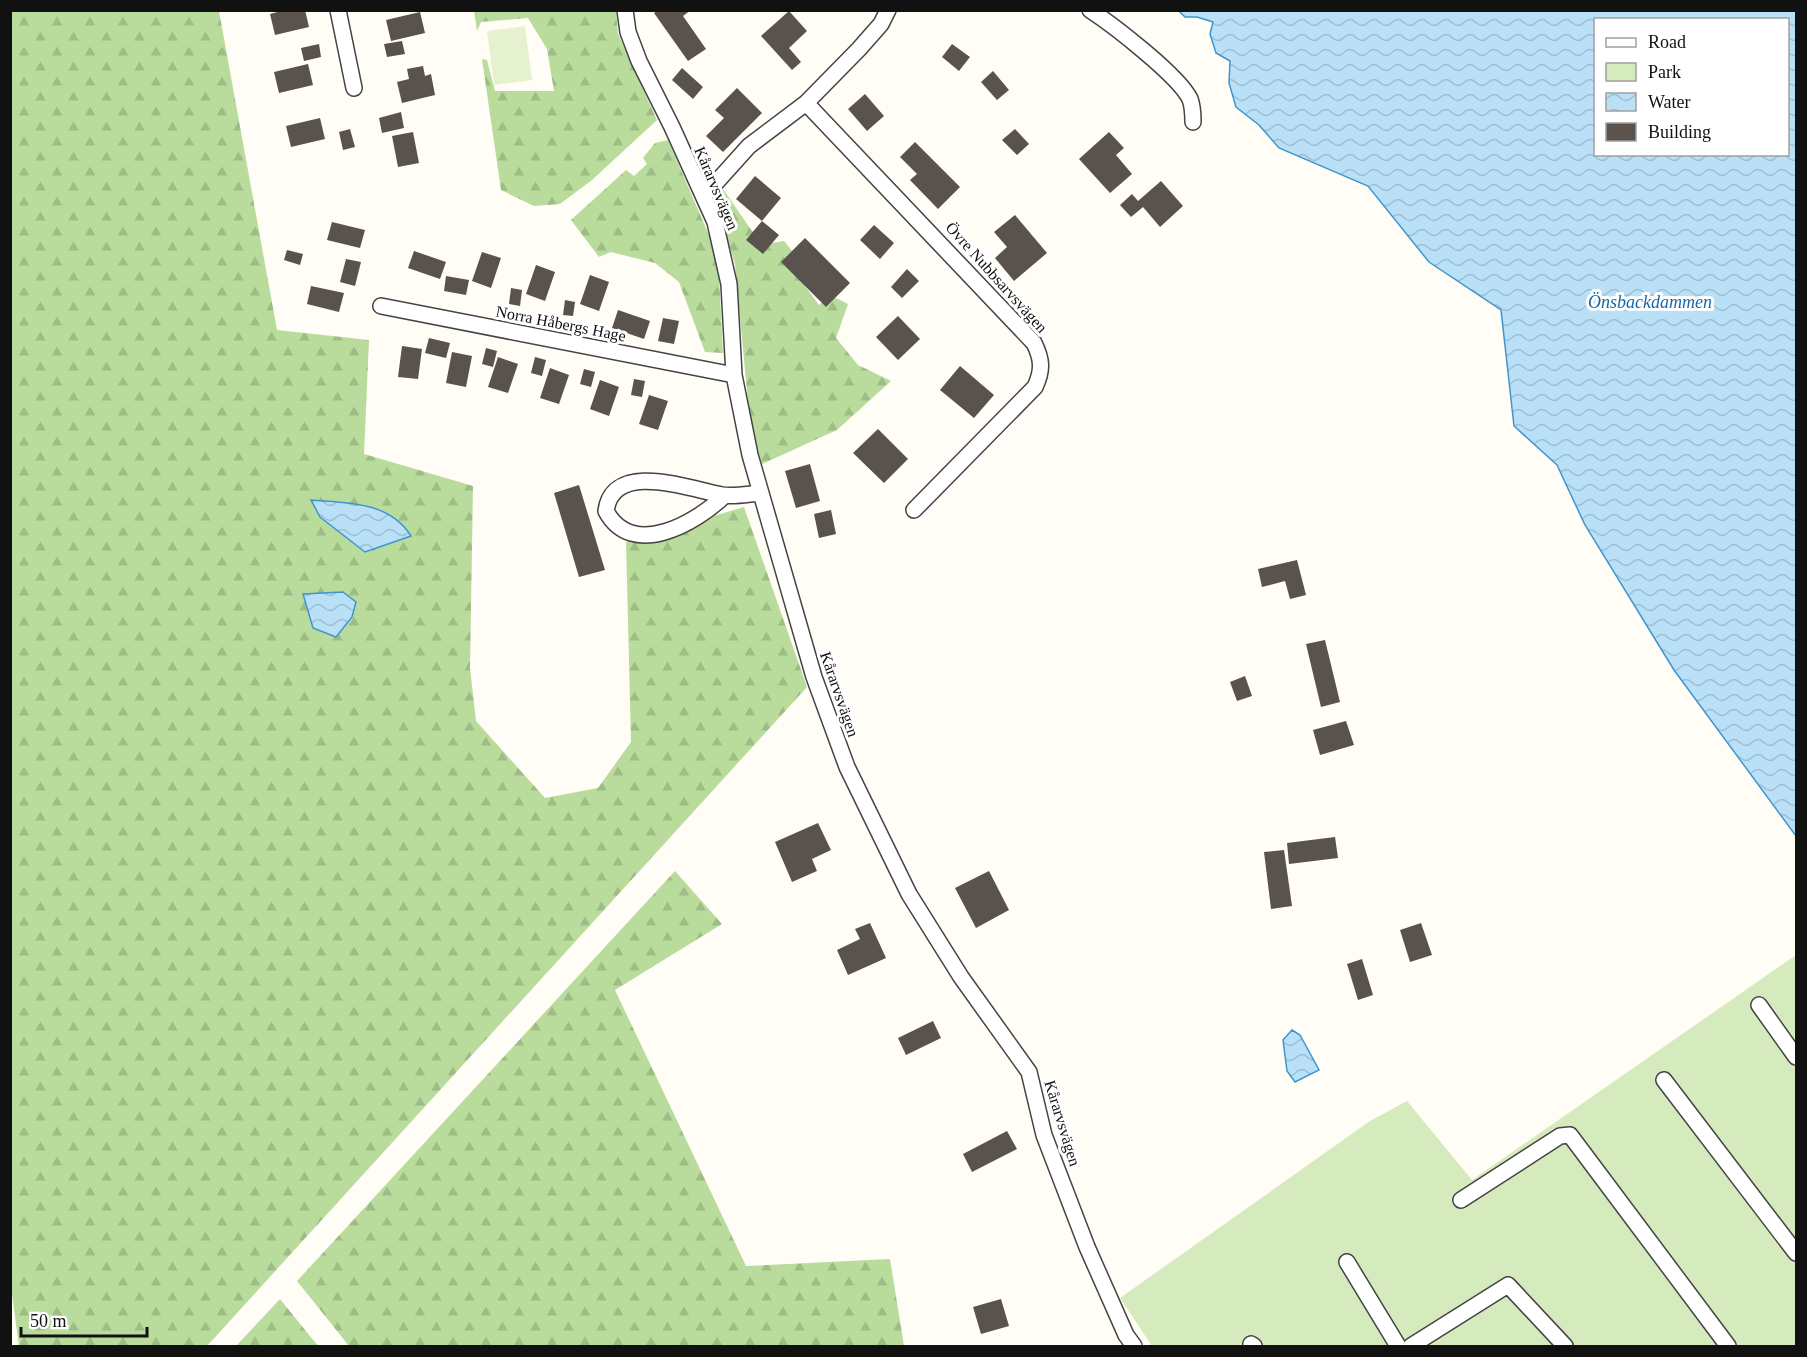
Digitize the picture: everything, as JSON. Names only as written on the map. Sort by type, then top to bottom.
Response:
[{"type":"street","points":[[338,10],[354,88]]},
{"type":"street","name":"Kårarvsvägen","points":[[625,10],[628,32],[639,61],[704,195],[721,243],[729,284],[734,375],[760,493],[814,677],[847,767],[909,894],[961,977],[1029,1072],[1044,1135],[1087,1247],[1126,1335],[1134,1347]]},
{"type":"street","points":[[704,195],[750,146],[806,103],[859,49],[881,24],[888,10]]},
{"type":"street","points":[[1090,10],[1129,38],[1183,90],[1194,111],[1193,122]]},
{"type":"street","name":"Övre Nubbsarvsvägen","points":[[806,103],[1034,343],[1040,354],[1041,375],[1035,387],[914,510]]},
{"type":"street","name":"Norra Håbergs Hage","points":[[381,306],[734,375]]},
{"type":"street","points":[[724,496],[696,519],[681,527],[657,534],[631,533],[621,529],[606,511],[611,495],[622,487],[644,482],[669,481],[724,496],[760,493]]},
{"type":"street","points":[[1759,1005],[1797,1057]]},
{"type":"street","points":[[1664,1080],[1797,1253]]},
{"type":"street","points":[[1461,1200],[1560,1136],[1570,1135],[1728,1347]]},
{"type":"street","points":[[1347,1262],[1398,1347]]},
{"type":"street","points":[[1411,1347],[1508,1286],[1565,1347]]},
{"type":"green space","points":[[10,11],[219,11],[277,330],[369,340],[364,454],[473,486],[470,668],[476,721],[545,798],[598,788],[631,742],[626,542],[744,507],[807,687],[207,1346],[19,1346],[10,1280]]},
{"type":"green space","points":[[474,11],[616,11],[618,34],[657,120],[592,180],[560,204],[534,206],[501,190],[482,59],[487,60],[495,91],[554,91],[547,49],[528,18],[481,22],[477,31]]},
{"type":"green space","points":[[525,26],[532,80],[494,85],[487,31]]},
{"type":"green space","points":[[668,140],[718,256],[723,353],[705,352],[679,282],[655,263],[611,252],[599,257],[571,220],[626,170],[634,176],[647,164],[643,158],[655,143]]},
{"type":"green space","points":[[723,189],[752,231],[772,243],[784,241],[793,252],[800,279],[819,305],[830,295],[848,304],[836,338],[858,365],[891,381],[837,430],[762,464],[750,423],[735,264],[714,195]]},
{"type":"green space","points":[[675,871],[722,924],[615,990],[746,1266],[890,1259],[904,1346],[349,1346],[297,1281]]},
{"type":"green space","points":[[1796,955],[1796,1346],[1152,1346],[1120,1298],[1370,1121],[1407,1101],[1472,1180]]},
{"type":"green space","points":[[280,1299],[318,1346],[236,1346]]},
{"type":"water","name":"Önsbackdammen","points":[[1179,11],[1796,11],[1796,836],[1674,670],[1585,525],[1557,465],[1514,426],[1501,310],[1429,262],[1368,186],[1279,148],[1259,125],[1236,107],[1229,83],[1230,61],[1216,53],[1210,34],[1213,22],[1197,17],[1185,17]]},
{"type":"water","points":[[311,500],[353,503],[379,510],[391,516],[411,536],[365,552],[320,517]]},
{"type":"water","points":[[343,592],[356,602],[352,617],[336,637],[313,628],[303,594]]},
{"type":"water","points":[[1292,1030],[1300,1035],[1319,1070],[1295,1082],[1287,1071],[1283,1040]]},
{"type":"building","points":[[285,10],[305,10],[309,27],[275,35],[270,14]]},
{"type":"building","points":[[659,10],[691,10],[683,16],[706,49],[688,61],[654,13]]},
{"type":"building","points":[[789,11],[807,31],[789,48],[801,62],[792,70],[761,36]]},
{"type":"building","points":[[420,12],[425,33],[391,41],[386,20]]},
{"type":"building","points":[[402,41],[405,54],[387,57],[384,44]]},
{"type":"building","points":[[319,44],[321,57],[304,61],[301,48]]},
{"type":"building","points":[[952,44],[970,57],[959,71],[942,57]]},
{"type":"building","points":[[308,64],[313,85],[279,93],[274,72]]},
{"type":"building","points":[[423,66],[425,76],[431,74],[435,95],[402,103],[397,82],[409,79],[407,69]]},
{"type":"building","points":[[682,68],[703,87],[693,99],[672,80]]},
{"type":"building","points":[[993,71],[1009,90],[997,100],[981,82]]},
{"type":"building","points":[[737,88],[762,113],[723,152],[706,136],[724,118],[715,110]]},
{"type":"building","points":[[865,94],[884,116],[867,131],[848,109]]},
{"type":"building","points":[[401,112],[404,128],[382,133],[379,118]]},
{"type":"building","points":[[320,118],[325,139],[291,147],[286,126]]},
{"type":"building","points":[[350,129],[355,147],[343,150],[339,132]]},
{"type":"building","points":[[1015,129],[1029,144],[1017,155],[1002,140]]},
{"type":"building","points":[[413,132],[419,163],[398,167],[392,136]]},
{"type":"building","points":[[1109,132],[1124,148],[1116,155],[1132,174],[1110,193],[1079,159]]},
{"type":"building","points":[[915,142],[960,187],[938,209],[910,180],[917,174],[900,157]]},
{"type":"building","points":[[755,176],[781,198],[762,221],[736,199]]},
{"type":"building","points":[[1161,181],[1183,206],[1160,227],[1143,207],[1131,217],[1120,205],[1132,194],[1138,201]]},
{"type":"building","points":[[1015,215],[1047,253],[1014,281],[995,258],[1007,247],[994,232]]},
{"type":"building","points":[[762,221],[779,235],[763,254],[746,240]]},
{"type":"building","points":[[332,222],[365,230],[360,248],[327,240]]},
{"type":"building","points":[[874,225],[894,243],[880,259],[860,240]]},
{"type":"building","points":[[805,238],[850,283],[826,307],[781,262]]},
{"type":"building","points":[[287,250],[303,254],[300,265],[284,260]]},
{"type":"building","points":[[414,251],[446,262],[440,279],[408,268]]},
{"type":"building","points":[[482,252],[501,258],[491,288],[472,281]]},
{"type":"building","points":[[346,259],[361,262],[355,286],[340,282]]},
{"type":"building","points":[[536,265],[555,272],[545,301],[526,294]]},
{"type":"building","points":[[907,269],[919,281],[902,298],[891,287]]},
{"type":"building","points":[[590,275],[609,282],[599,311],[580,304]]},
{"type":"building","points":[[446,276],[469,280],[466,295],[444,291]]},
{"type":"building","points":[[311,286],[344,293],[339,312],[307,304]]},
{"type":"building","points":[[511,288],[522,290],[520,306],[509,304]]},
{"type":"building","points":[[565,300],[575,302],[573,316],[563,315]]},
{"type":"building","points":[[618,310],[650,321],[644,339],[612,328]]},
{"type":"building","points":[[898,316],[920,339],[898,360],[876,337]]},
{"type":"building","points":[[663,318],[679,321],[674,344],[658,341]]},
{"type":"building","points":[[429,338],[450,343],[446,358],[425,353]]},
{"type":"building","points":[[402,346],[422,349],[418,379],[398,377]]},
{"type":"building","points":[[486,348],[497,351],[493,367],[482,364]]},
{"type":"building","points":[[452,352],[472,356],[466,387],[446,383]]},
{"type":"building","points":[[498,357],[518,364],[508,393],[488,387]]},
{"type":"building","points":[[535,357],[546,360],[542,376],[531,373]]},
{"type":"building","points":[[960,366],[994,395],[974,418],[940,390]]},
{"type":"building","points":[[550,368],[569,375],[559,404],[540,398]]},
{"type":"building","points":[[584,369],[595,372],[591,387],[580,384]]},
{"type":"building","points":[[634,379],[645,381],[642,397],[631,395]]},
{"type":"building","points":[[600,380],[619,387],[609,416],[590,409]]},
{"type":"building","points":[[649,395],[668,401],[658,430],[639,424]]},
{"type":"building","points":[[878,429],[908,459],[884,483],[853,453]]},
{"type":"building","points":[[810,464],[820,501],[796,508],[785,471]]},
{"type":"building","points":[[579,485],[605,570],[579,577],[554,493]]},
{"type":"building","points":[[831,510],[836,534],[819,538],[814,514]]},
{"type":"building","points":[[1297,560],[1306,595],[1290,599],[1285,581],[1262,587],[1258,569]]},
{"type":"building","points":[[1325,640],[1340,702],[1321,707],[1306,644]]},
{"type":"building","points":[[1245,676],[1252,696],[1237,701],[1230,682]]},
{"type":"building","points":[[1346,721],[1354,745],[1320,755],[1313,730]]},
{"type":"building","points":[[818,823],[831,850],[812,859],[817,871],[792,882],[775,842]]},
{"type":"building","points":[[1335,837],[1338,858],[1289,864],[1287,843]]},
{"type":"building","points":[[1284,850],[1292,906],[1271,909],[1264,852]]},
{"type":"building","points":[[989,871],[1009,910],[976,928],[955,888]]},
{"type":"building","points":[[870,923],[886,958],[848,975],[837,950],[860,939],[855,929]]},
{"type":"building","points":[[1421,923],[1432,955],[1410,962],[1400,930]]},
{"type":"building","points":[[1362,959],[1373,995],[1358,1000],[1347,964]]},
{"type":"building","points":[[933,1021],[941,1038],[906,1055],[898,1038]]},
{"type":"building","points":[[1007,1131],[1017,1149],[972,1172],[963,1154]]},
{"type":"building","points":[[1001,1299],[1009,1326],[981,1334],[973,1307]]}]
